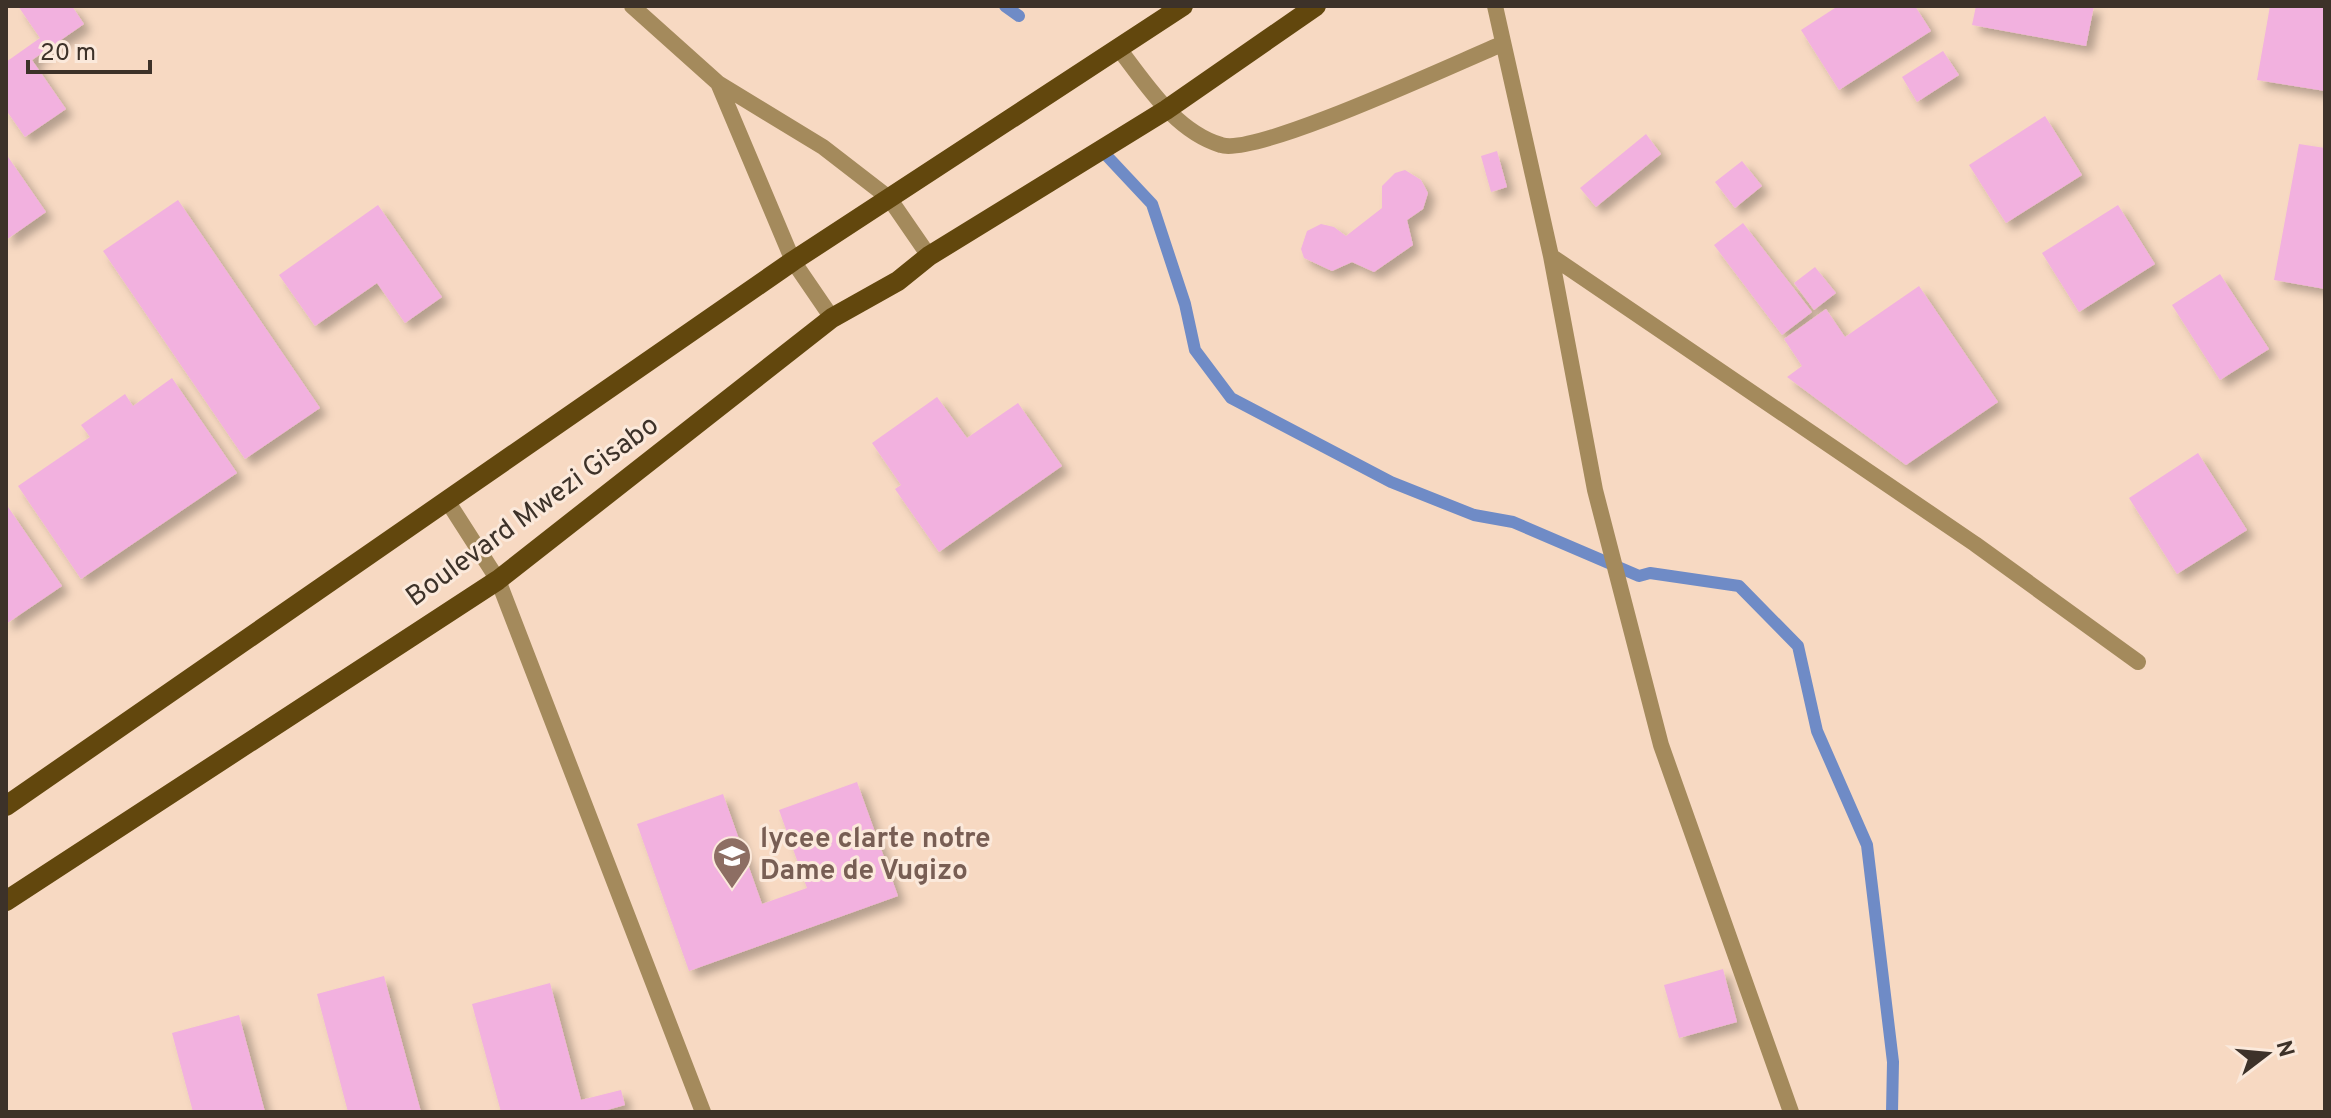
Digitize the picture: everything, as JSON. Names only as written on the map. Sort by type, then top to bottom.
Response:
[{"type":"main road","points":[[1119,49],[1183,6]]},
{"type":"main road","points":[[1166,110],[1316,6]]},
{"type":"main road","name":"Boulevard Mwezi Gisabo","points":[[6,806],[793,261],[1119,49]]},
{"type":"main road","name":"Boulevard Mwezi Gisabo","points":[[6,901],[498,580],[832,318],[898,281],[929,256],[1120,135],[1166,110]]},
{"type":"street","points":[[632,6],[718,83],[823,147],[889,198],[929,256]]},
{"type":"street","points":[[1495,6],[1551,256],[1595,490],[1661,745],[1684,819],[1791,1112]]},
{"type":"street","points":[[1119,49],[1166,110],[1220,145],[1249,146],[1502,44]]},
{"type":"street","points":[[718,83],[793,261],[832,318]]},
{"type":"street","points":[[1551,256],[1975,544],[2138,662]]},
{"type":"street","points":[[448,502],[498,580],[703,1112]]},
{"type":"building","points":[[18,6],[72,6],[84,24],[32,60],[66,109],[25,137],[6,110],[6,62],[40,38]]},
{"type":"building","points":[[1838,6],[1915,6],[1931,31],[1839,90],[1801,30]]},
{"type":"building","points":[[1976,6],[2094,6],[2086,46],[1972,25]]},
{"type":"building","points":[[2270,6],[2325,6],[2325,91],[2257,80]]},
{"type":"building","points":[[1943,51],[1959,75],[1917,102],[1902,77]]},
{"type":"building","points":[[2045,116],[2082,175],[2006,223],[1969,165]]},
{"type":"building","points":[[1646,134],[1661,154],[1596,207],[1580,188]]},
{"type":"building","points":[[2299,144],[2325,148],[2325,289],[2274,280]]},
{"type":"building","points":[[1497,151],[1507,187],[1491,192],[1481,156]]},
{"type":"building","points":[[6,154],[46,212],[6,240]]},
{"type":"building","points":[[1742,161],[1762,186],[1735,208],[1715,182]]},
{"type":"building","points":[[1405,170],[1421,180],[1428,193],[1423,209],[1407,220],[1413,245],[1374,272],[1352,262],[1332,271],[1304,258],[1301,249],[1307,231],[1321,224],[1334,227],[1346,236],[1382,208],[1382,186],[1395,173]]},
{"type":"building","points":[[178,200],[320,408],[245,459],[103,251]]},
{"type":"building","points":[[378,205],[442,297],[405,323],[377,283],[315,326],[279,275]]},
{"type":"building","points":[[2118,205],[2155,264],[2079,312],[2042,253]]},
{"type":"building","points":[[1743,223],[1812,312],[1782,335],[1714,245]]},
{"type":"building","points":[[1815,267],[1836,293],[1814,310],[1794,283]]},
{"type":"building","points":[[2220,274],[2269,349],[2220,380],[2172,305]]},
{"type":"building","points":[[1919,286],[1998,402],[1906,465],[1787,377],[1802,366],[1784,339],[1826,309],[1845,337]]},
{"type":"building","points":[[172,378],[237,473],[81,579],[18,486],[90,437],[81,425],[125,394],[133,406]]},
{"type":"building","points":[[937,397],[967,438],[1018,403],[1062,466],[939,552],[895,489],[901,485],[872,443]]},
{"type":"building","points":[[2198,453],[2247,530],[2177,574],[2129,498]]},
{"type":"building","points":[[6,504],[62,586],[6,624]]},
{"type":"building","points":[[857,782],[898,896],[689,971],[637,824],[723,794],[762,904],[807,888],[779,810]]},
{"type":"building","points":[[1723,969],[1737,1022],[1679,1038],[1664,985]]},
{"type":"building","points":[[384,976],[421,1112],[348,1112],[317,994]]},
{"type":"building","points":[[550,983],[581,1100],[621,1090],[625,1105],[600,1112],[501,1112],[472,1004]]},
{"type":"building","points":[[239,1015],[265,1112],[193,1112],[172,1033]]},
{"type":"waterway","points":[[1005,6],[1019,16]]},
{"type":"waterway","points":[[1107,156],[1152,204],[1185,304],[1195,350],[1231,398],[1391,482],[1474,515],[1513,522],[1639,576],[1650,573],[1739,586],[1798,646],[1817,731],[1867,845],[1893,1062],[1892,1112]]},
{"type":"place","name":"lycee clarte notre Dame de Vugizo","points":[[732,890]]}]
